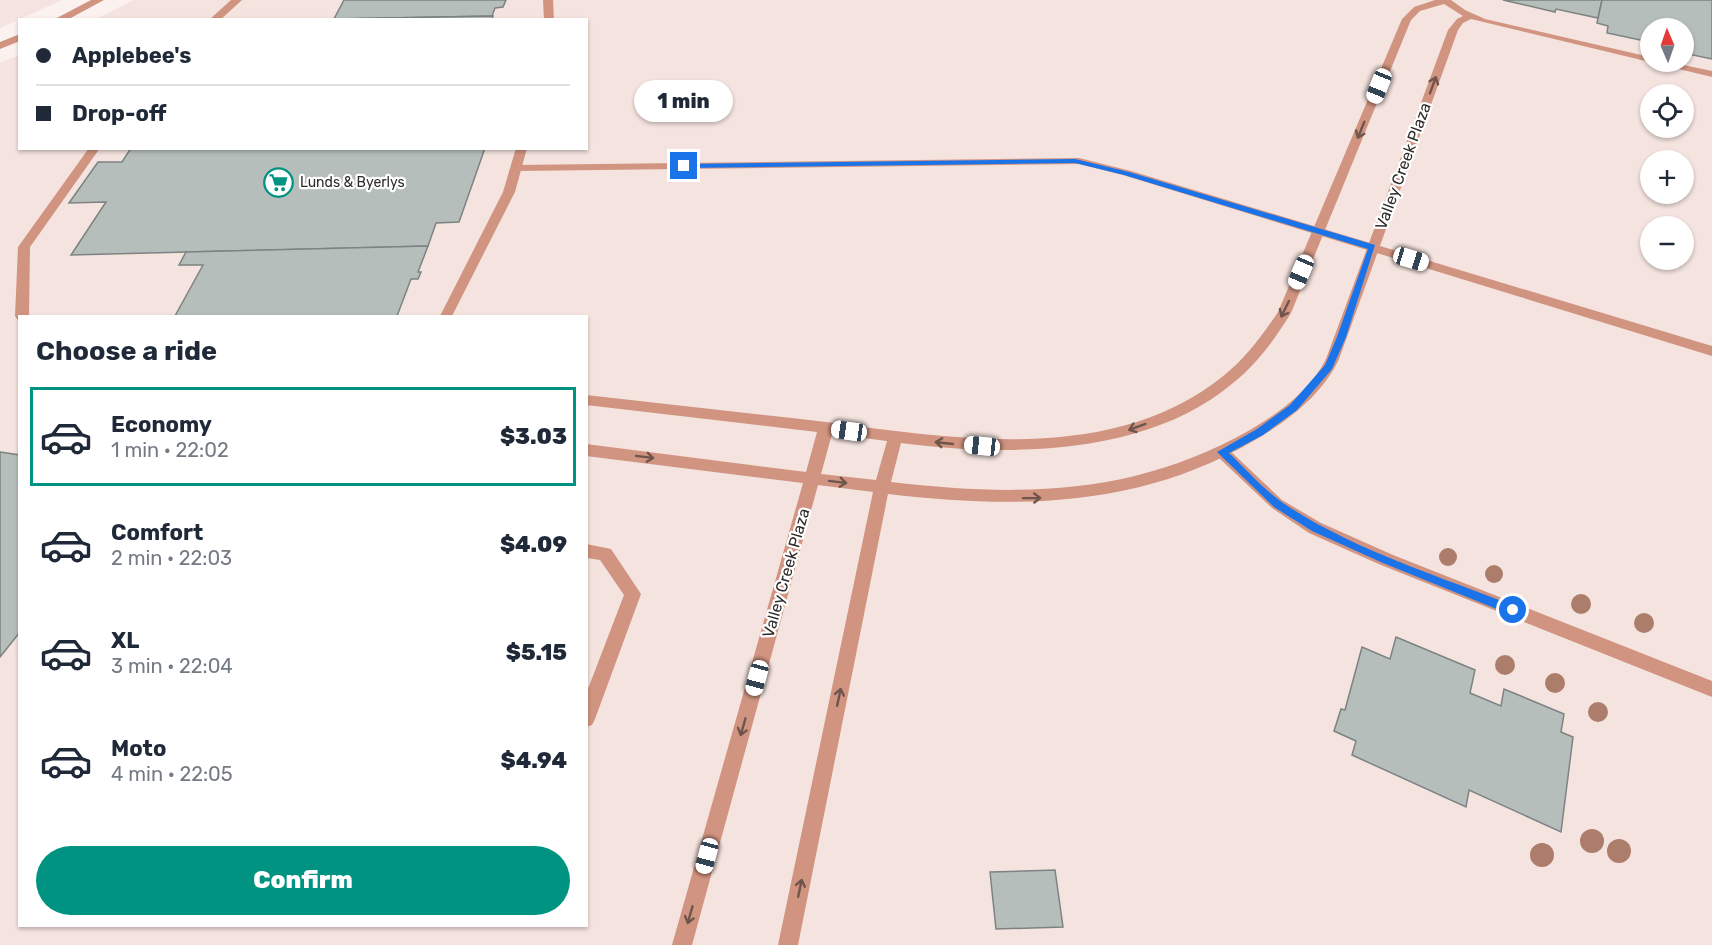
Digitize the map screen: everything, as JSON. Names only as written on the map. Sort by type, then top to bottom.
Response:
[{"type":"street","points":[[62,18],[99,0]]},
{"type":"street","points":[[216,18],[237,0]]},
{"type":"street","points":[[548,0],[549,18]]},
{"type":"street","points":[[588,400],[895,438],[982,446],[1019,447],[1072,443],[1124,432],[1174,413],[1220,387],[1238,373],[1264,345],[1284,313],[1407,19],[1417,9],[1445,0],[1470,16],[1640,58]]},
{"type":"street","name":"Valley Creek Plaza","points":[[588,450],[986,498],[1039,498],[1079,494],[1152,479],[1179,471],[1222,452],[1260,432],[1294,408],[1328,367],[1342,337],[1372,247],[1453,30],[1460,21],[1470,16]]},
{"type":"street","points":[[0,46],[18,38]]},
{"type":"street","points":[[1694,70],[1712,74]]},
{"type":"street","points":[[22,315],[24,247],[94,150]]},
{"type":"street","points":[[447,315],[509,192],[522,150]]},
{"type":"street","points":[[517,168],[1075,161],[1127,173],[1712,351]]},
{"type":"street","name":"Valley Creek Plaza","points":[[682,945],[826,428]]},
{"type":"street","points":[[788,945],[882,487],[895,438]]},
{"type":"street","points":[[1222,452],[1277,504],[1316,528],[1387,560],[1712,689]]},
{"type":"street","points":[[588,550],[605,554],[633,594],[588,714]]},
{"type":"shaded area","points":[[0,0],[62,0],[18,18],[0,28]]},
{"type":"shaded area","points":[[133,0],[1712,0],[1712,945],[0,945],[0,63],[18,55],[18,150],[588,150],[588,18],[98,18]]},
{"type":"building","points":[[344,0],[506,0],[503,7],[495,8],[492,16],[335,18]]},
{"type":"building","points":[[1503,0],[1602,0],[1598,18],[1556,9],[1555,12]]},
{"type":"building","points":[[1602,0],[1712,0],[1712,59],[1694,55],[1694,18],[1640,18],[1640,40],[1607,33],[1608,26],[1597,23]]},
{"type":"building","points":[[493,16],[492,18],[387,18]]},
{"type":"building","name":"Lunds & Byerlys","points":[[130,150],[484,150],[459,222],[436,223],[428,246],[71,255],[106,202],[69,203],[98,162],[122,162]]},
{"type":"building","points":[[428,246],[418,272],[421,272],[418,279],[411,279],[397,315],[176,315],[203,265],[179,265],[186,252]]},
{"type":"building","points":[[0,452],[18,455],[18,634],[0,657]]},
{"type":"building","points":[[1396,637],[1475,670],[1470,693],[1501,706],[1504,689],[1564,714],[1561,732],[1573,737],[1561,832],[1469,790],[1466,807],[1352,755],[1356,741],[1334,731],[1341,709],[1345,710],[1362,647],[1390,659]]},
{"type":"building","points":[[1055,870],[1063,927],[996,929],[990,872]]},
{"type":"place","name":"Lunds & Byerlys","points":[[279,182]]},
{"type":"route","points":[[684,166],[1075,161],[1127,173],[1372,247],[1342,337],[1328,367],[1294,408],[1260,432],[1222,452],[1277,504],[1316,528],[1348,544],[1513,610]]}]
